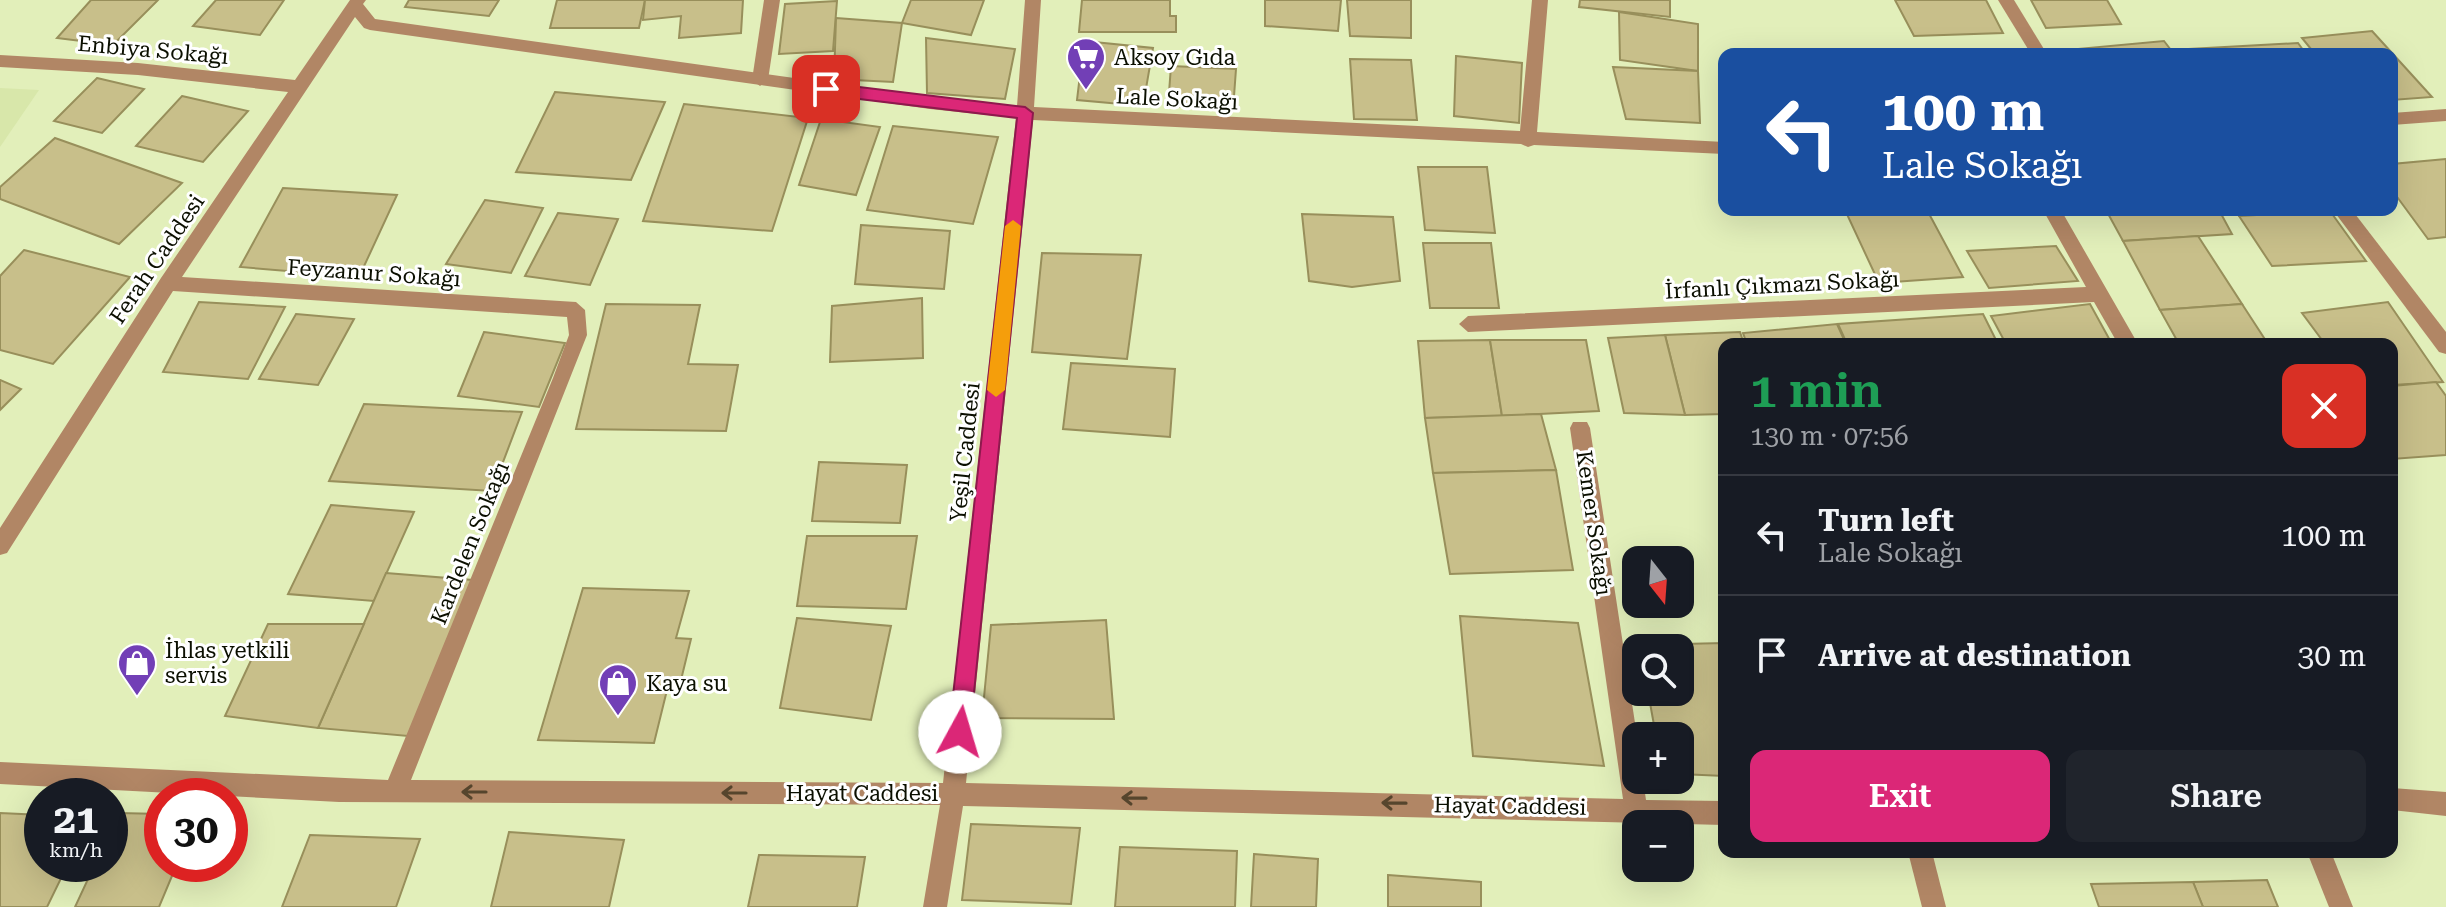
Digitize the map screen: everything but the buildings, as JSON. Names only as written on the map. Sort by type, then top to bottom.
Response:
[{"type":"street","points":[[760,80],[772,0]]},
{"type":"street","name":"Yeşil Caddesi","points":[[935,907],[953,794],[1025,113],[1033,0]]},
{"type":"street","points":[[1528,141],[1540,0]]},
{"type":"street","points":[[2006,0],[2035,48]]},
{"type":"street","name":"Lale Sokağı","points":[[357,3],[370,24],[760,80],[1025,113],[1528,141],[1718,148]]},
{"type":"street","name":"Ferah Caddesi","points":[[0,546],[168,283],[357,3]]},
{"type":"street","name":"Enbiya Sokağı","points":[[0,61],[138,69],[302,87]]},
{"type":"street","points":[[2398,119],[2446,115]]},
{"type":"street","points":[[2055,216],[2125,338]]},
{"type":"street","points":[[2347,216],[2446,346]]},
{"type":"street","name":"Feyzanur Sokağı","points":[[168,283],[576,310]]},
{"type":"street","name":"İrfanlı Çıkmazı Sokağı","points":[[1468,324],[2099,294]]},
{"type":"street","name":"Kardelen Sokağı","points":[[395,791],[563,378],[578,335],[576,310]]},
{"type":"street","name":"Kemer Sokağı","points":[[1580,428],[1636,808]]},
{"type":"street","name":"Hayat Caddesi","points":[[0,773],[395,791],[953,794],[1636,808],[1718,813]]},
{"type":"street","points":[[2398,799],[2446,804]]},
{"type":"street","points":[[1922,858],[1934,907]]},
{"type":"street","points":[[2321,858],[2341,907]]},
{"type":"shaded area","points":[[0,88],[39,90],[0,147]]},
{"type":"slow traffic","points":[[996,390],[1013,226]]},
{"type":"place","name":"Aksoy Gıda","points":[[1086,91]]},
{"type":"place","name":"İhlas yetkili servis","points":[[137,697]]},
{"type":"place","name":"Kaya su","points":[[618,717]]},
{"type":"route","points":[[826,89],[1025,113],[960,732]]}]
